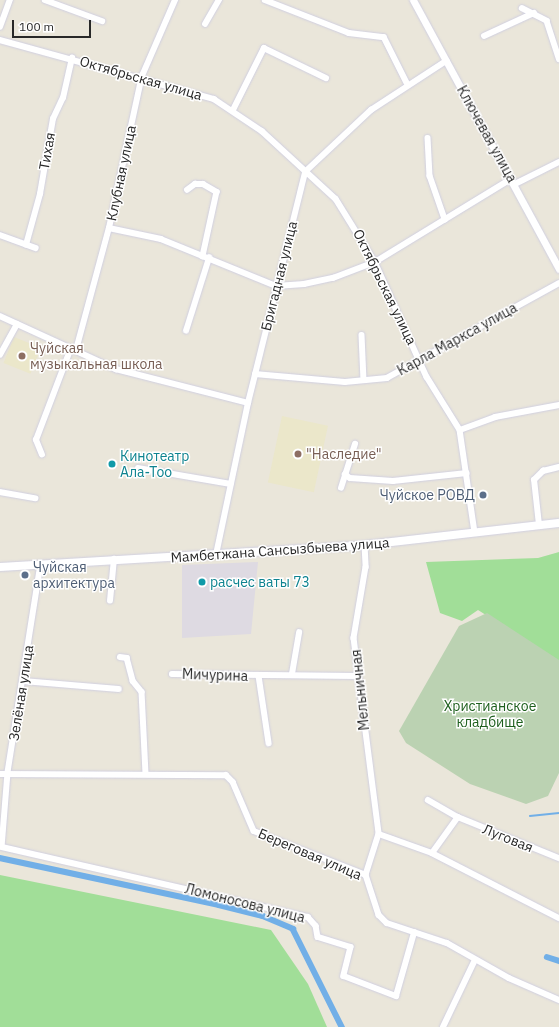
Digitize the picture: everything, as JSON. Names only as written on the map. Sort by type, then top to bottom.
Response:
[{"type":"main road","name":"Мамбетжана Сансызбыева улица","points":[[0,567],[114,559],[216,555],[365,546],[559,523]]},
{"type":"street","points":[[0,27],[10,0]]},
{"type":"street","points":[[45,0],[102,21]]},
{"type":"street","name":"Клубная улица","points":[[42,455],[36,440],[73,349],[109,228],[142,76],[175,0]]},
{"type":"street","points":[[205,24],[218,0]]},
{"type":"street","points":[[265,0],[349,33],[384,37],[407,84]]},
{"type":"street","name":"Ключевая улица","points":[[413,0],[559,269]]},
{"type":"street","points":[[522,8],[534,13],[551,27],[559,59]]},
{"type":"street","points":[[484,36],[534,13]]},
{"type":"street","name":"Октябрьская улица","points":[[0,40],[142,76],[214,99],[262,130],[336,200],[375,262],[422,362],[427,377],[460,430],[468,473],[475,533]]},
{"type":"street","points":[[233,110],[264,48],[326,78]]},
{"type":"street","name":"Тихая","points":[[26,245],[40,194],[53,120],[63,98],[72,58]]},
{"type":"street","points":[[306,172],[371,110],[407,84],[446,61]]},
{"type":"street","points":[[428,138],[430,176],[445,219]]},
{"type":"street","points":[[109,228],[161,239],[276,286],[333,278],[375,262],[445,219],[513,182],[559,162]]},
{"type":"street","name":"Бригадная улица","points":[[216,555],[248,403],[276,286],[306,172]]},
{"type":"street","points":[[186,331],[206,257],[217,192],[203,184],[195,184],[187,190]]},
{"type":"street","points":[[0,235],[36,248]]},
{"type":"street","name":"Карла Маркса улица","points":[[255,374],[299,380],[364,380],[388,378],[422,362],[559,283]]},
{"type":"street","points":[[0,316],[116,369],[248,403]]},
{"type":"street","points":[[0,355],[17,324]]},
{"type":"street","points":[[362,335],[364,380]]},
{"type":"street","points":[[460,430],[495,417],[559,405]]},
{"type":"street","points":[[341,488],[355,444]]},
{"type":"street","points":[[539,525],[534,480],[543,471],[559,467]]},
{"type":"street","points":[[138,468],[231,484]]},
{"type":"street","points":[[345,474],[350,478],[393,481],[468,473]]},
{"type":"street","points":[[0,492],[35,498]]},
{"type":"street","name":"Мельничная","points":[[365,546],[366,567],[354,638],[357,676],[378,834],[366,875]]},
{"type":"street","points":[[110,601],[114,559]]},
{"type":"street","name":"Зелёная улица","points":[[2,847],[8,772],[41,564]]},
{"type":"street","points":[[292,674],[299,633]]},
{"type":"street","points":[[120,657],[127,658],[133,681],[142,692],[146,773]]},
{"type":"street","name":"Мичурина","points":[[172,674],[259,676],[292,674],[357,676]]},
{"type":"street","name":"Мичурина","points":[[259,676],[269,743]]},
{"type":"street","points":[[23,681],[119,689]]},
{"type":"street","name":"Береговая улица","points":[[0,774],[8,772],[226,775],[233,782],[254,831],[366,875],[379,915],[387,923],[447,943],[474,960],[559,1000]]},
{"type":"street","name":"Луговая","points":[[428,800],[458,817],[559,858]]},
{"type":"street","points":[[432,853],[458,817]]},
{"type":"street","points":[[378,834],[432,853],[559,918]]},
{"type":"street","name":"Ломоносова улица","points":[[2,847],[308,917],[316,926],[318,937],[351,947],[344,976],[396,996],[414,933]]},
{"type":"street","points":[[443,1027],[474,960]]},
{"type":"shaded area","name":"Чуйская музыкальная школа","points":[[14,337],[41,348],[30,374],[4,363]]},
{"type":"shaded area","name":"\"Наследие\"","points":[[282,416],[328,426],[314,492],[268,483]]},
{"type":"shaded area","points":[[258,562],[251,634],[182,638],[182,565]]},
{"type":"green space","points":[[559,552],[559,661],[478,610],[462,621],[440,613],[426,562],[538,558]]},
{"type":"green space","name":"Христианское кладбище","points":[[487,613],[559,660],[559,773],[548,796],[526,804],[470,784],[406,743],[399,731],[459,626]]},
{"type":"green space","points":[[0,875],[271,930],[308,984],[327,1027],[0,1027]]},
{"type":"waterway","points":[[530,816],[559,813]]},
{"type":"waterway","points":[[0,858],[219,905],[263,916],[293,929],[342,1027]]},
{"type":"waterway","points":[[547,957],[559,961]]},
{"type":"place","name":"Чуйская музыкальная школа","points":[[22,356]]},
{"type":"place","name":"\"Наследие\"","points":[[298,454]]},
{"type":"place","name":"Кинотеатр Ала-Тоо","points":[[112,464]]},
{"type":"place","name":"Чуйское РОВД","points":[[483,495]]},
{"type":"place","name":"Чуйская архитектура","points":[[25,575]]},
{"type":"place","name":"расчес ваты 73","points":[[202,582]]}]
